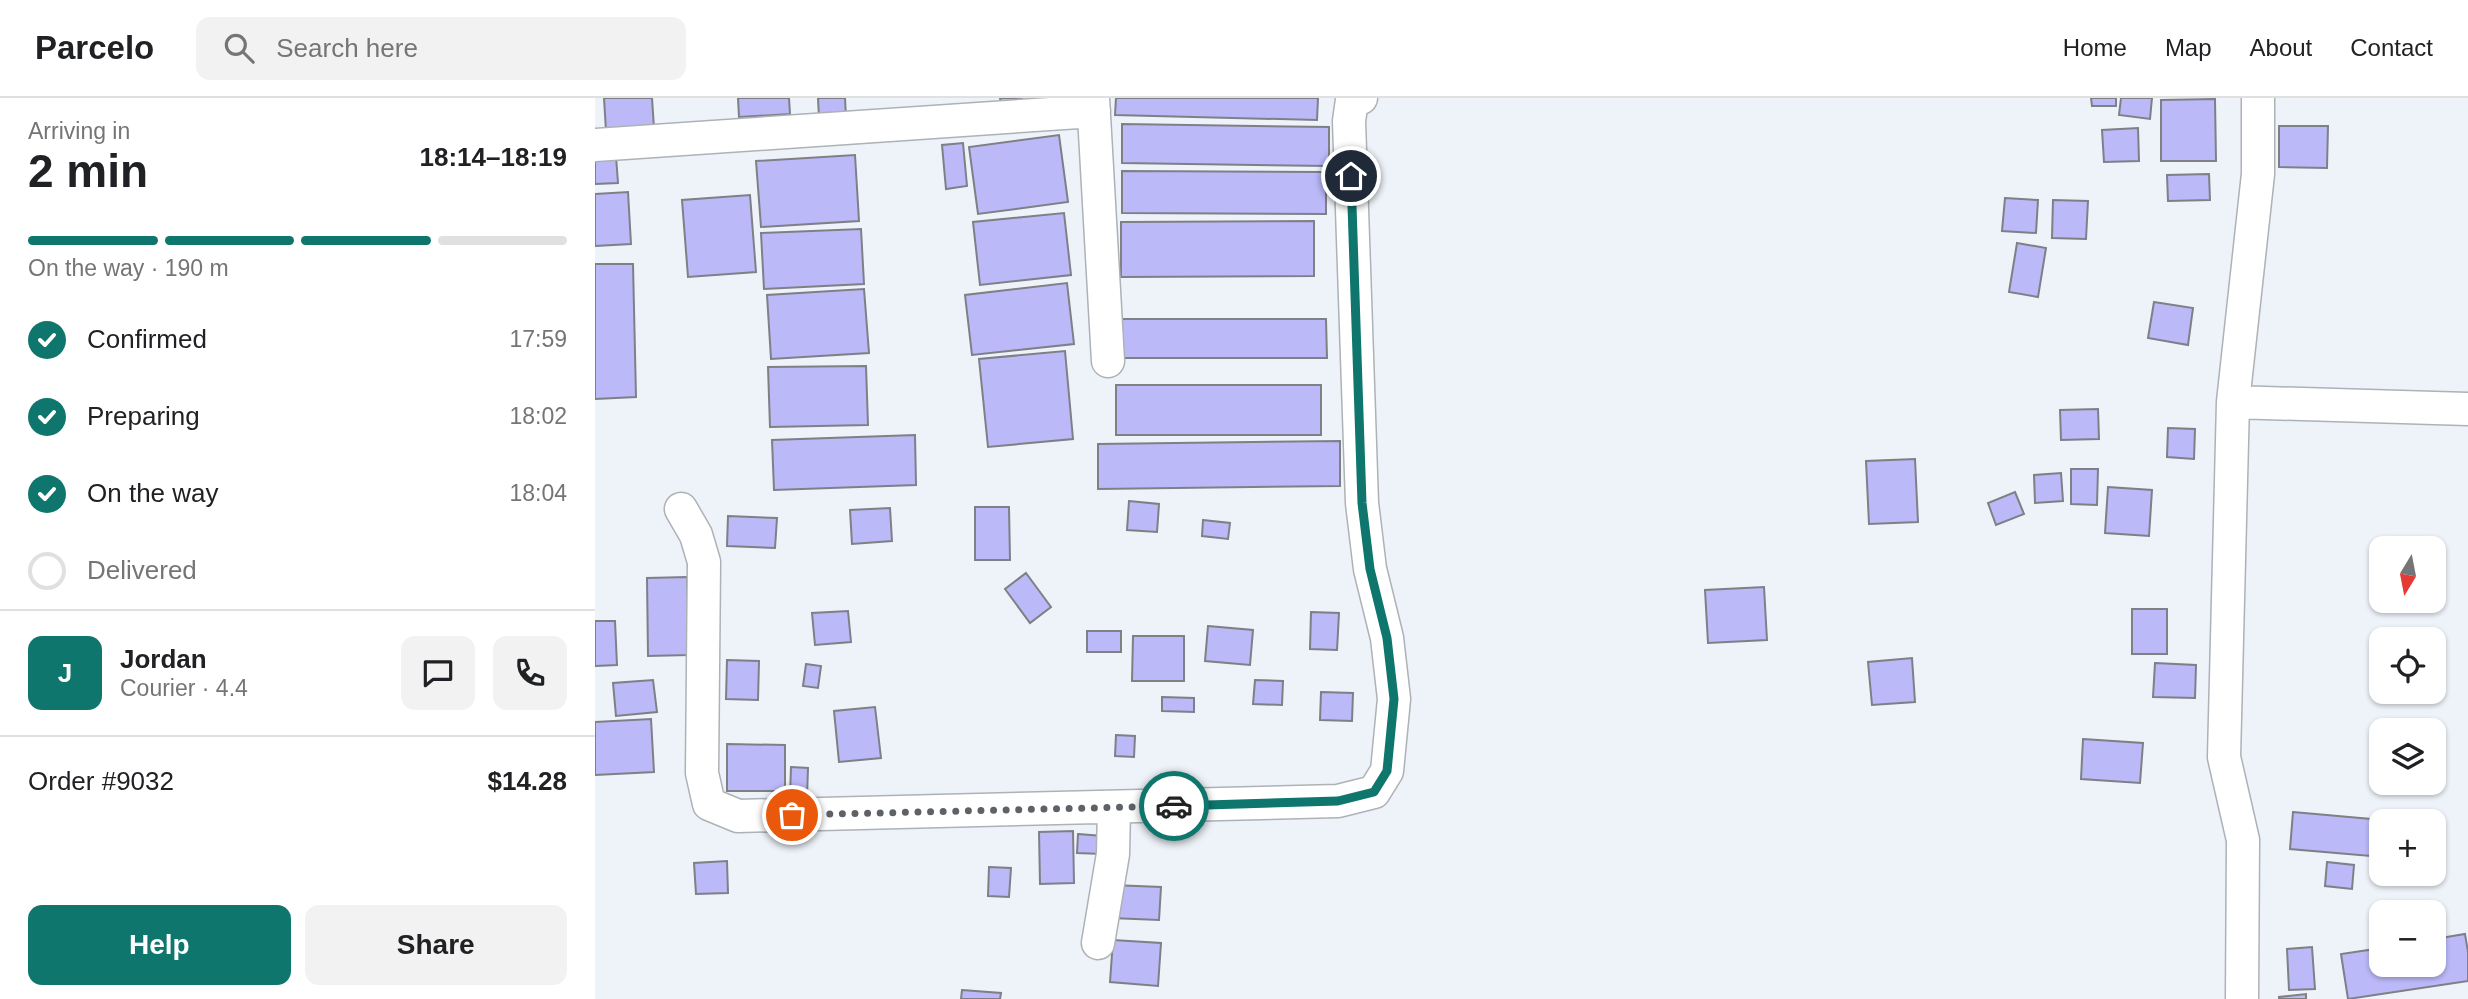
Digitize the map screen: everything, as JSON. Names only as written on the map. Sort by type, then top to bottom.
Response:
[{"type":"street","points":[[681,509],[697,535],[704,562],[702,773],[709,804],[738,816],[1338,801],[1374,792],[1387,771],[1394,699],[1387,638],[1370,569],[1362,503],[1349,121],[1352,100],[1361,98]]},
{"type":"street","points":[[2242,999],[2243,840],[2224,757],[2233,402],[2258,174],[2258,98]]},
{"type":"street","points":[[595,145],[1093,105],[1108,361]]},
{"type":"street","points":[[2233,402],[2468,409]]},
{"type":"street","points":[[1098,943],[1113,854],[1114,808]]},
{"type":"building","points":[[604,98],[652,98],[654,128],[606,131]]},
{"type":"building","points":[[738,98],[789,98],[790,114],[739,117]]},
{"type":"building","points":[[818,98],[845,98],[846,117],[819,118]]},
{"type":"building","points":[[1000,98],[1022,98],[1024,113],[1003,115]]},
{"type":"building","points":[[1116,98],[1318,98],[1317,120],[1115,115]]},
{"type":"building","points":[[2091,98],[2116,98],[2116,106],[2092,106]]},
{"type":"building","points":[[2121,98],[2152,98],[2150,119],[2119,115]]},
{"type":"building","points":[[2215,99],[2216,161],[2161,161],[2161,100]]},
{"type":"building","points":[[1122,124],[1329,127],[1329,166],[1122,163]]},
{"type":"building","points":[[2279,126],[2328,126],[2327,168],[2279,167]]},
{"type":"building","points":[[2138,128],[2139,161],[2104,162],[2102,130]]},
{"type":"building","points":[[1059,135],[1068,202],[978,214],[969,147]]},
{"type":"building","points":[[963,143],[967,186],[946,189],[942,145]]},
{"type":"building","points":[[855,155],[859,221],[761,227],[756,161]]},
{"type":"building","points":[[616,156],[618,183],[595,184],[595,158]]},
{"type":"building","points":[[1122,171],[1326,172],[1326,214],[1122,213]]},
{"type":"building","points":[[2209,174],[2210,200],[2168,201],[2167,175]]},
{"type":"building","points":[[628,192],[631,244],[595,246],[595,194]]},
{"type":"building","points":[[750,195],[756,272],[688,277],[682,200]]},
{"type":"building","points":[[2005,198],[2038,200],[2036,233],[2002,231]]},
{"type":"building","points":[[2053,200],[2088,201],[2086,239],[2052,238]]},
{"type":"building","points":[[1064,213],[1071,275],[980,285],[973,222]]},
{"type":"building","points":[[1314,221],[1314,276],[1121,277],[1121,222]]},
{"type":"building","points":[[861,229],[864,284],[764,289],[761,233]]},
{"type":"building","points":[[2017,243],[2046,248],[2038,297],[2009,292]]},
{"type":"building","points":[[595,264],[633,264],[636,397],[595,399]]},
{"type":"building","points":[[1067,283],[1074,344],[972,355],[965,295]]},
{"type":"building","points":[[864,289],[869,353],[771,359],[767,295]]},
{"type":"building","points":[[2154,302],[2193,308],[2188,345],[2148,338]]},
{"type":"building","points":[[1120,319],[1326,319],[1327,358],[1120,358]]},
{"type":"building","points":[[1065,351],[1073,439],[988,447],[979,359]]},
{"type":"building","points":[[866,366],[868,425],[770,427],[768,367]]},
{"type":"building","points":[[1116,385],[1321,385],[1321,435],[1116,435]]},
{"type":"building","points":[[2098,409],[2099,439],[2061,440],[2060,410]]},
{"type":"building","points":[[2168,428],[2195,429],[2194,459],[2167,457]]},
{"type":"building","points":[[915,435],[916,485],[774,490],[772,440]]},
{"type":"building","points":[[1340,441],[1340,486],[1098,489],[1098,444]]},
{"type":"building","points":[[1915,459],[1918,522],[1869,524],[1866,461]]},
{"type":"building","points":[[2071,469],[2098,469],[2097,505],[2071,504]]},
{"type":"building","points":[[2061,473],[2063,501],[2035,503],[2034,475]]},
{"type":"building","points":[[2108,487],[2152,490],[2149,536],[2105,533]]},
{"type":"building","points":[[2015,492],[2024,514],[1996,525],[1988,503]]},
{"type":"building","points":[[1129,501],[1159,504],[1157,532],[1127,530]]},
{"type":"building","points":[[975,507],[1009,507],[1010,560],[975,560]]},
{"type":"building","points":[[890,508],[892,541],[852,544],[850,510]]},
{"type":"building","points":[[728,516],[777,518],[775,548],[727,546]]},
{"type":"building","points":[[1203,520],[1230,523],[1228,539],[1202,536]]},
{"type":"building","points":[[1026,573],[1051,607],[1030,623],[1005,589]]},
{"type":"building","points":[[687,577],[689,655],[648,656],[647,578]]},
{"type":"building","points":[[1764,587],[1767,640],[1708,643],[1705,590]]},
{"type":"building","points":[[2132,609],[2167,609],[2167,654],[2132,654]]},
{"type":"building","points":[[848,611],[851,642],[815,645],[812,613]]},
{"type":"building","points":[[1311,612],[1339,613],[1337,650],[1310,649]]},
{"type":"building","points":[[595,621],[615,621],[617,665],[595,666]]},
{"type":"building","points":[[1208,626],[1253,630],[1250,665],[1205,661]]},
{"type":"building","points":[[1087,631],[1121,631],[1121,652],[1087,652]]},
{"type":"building","points":[[1133,636],[1184,636],[1184,681],[1132,681]]},
{"type":"building","points":[[1912,658],[1915,702],[1872,705],[1868,662]]},
{"type":"building","points":[[727,660],[759,661],[758,700],[726,699]]},
{"type":"building","points":[[2155,663],[2196,665],[2195,698],[2153,697]]},
{"type":"building","points":[[806,664],[821,666],[818,688],[803,686]]},
{"type":"building","points":[[653,680],[657,712],[616,716],[613,683]]},
{"type":"building","points":[[1255,680],[1283,681],[1282,705],[1253,704]]},
{"type":"building","points":[[1321,692],[1353,693],[1352,721],[1320,720]]},
{"type":"building","points":[[1162,697],[1194,698],[1194,712],[1162,711]]},
{"type":"building","points":[[875,707],[881,758],[839,762],[834,711]]},
{"type":"building","points":[[651,719],[654,772],[595,775],[595,722]]},
{"type":"building","points":[[1116,735],[1135,736],[1134,757],[1115,756]]},
{"type":"building","points":[[2083,739],[2143,743],[2140,783],[2081,779]]},
{"type":"building","points":[[727,744],[785,745],[785,791],[727,791]]},
{"type":"building","points":[[791,767],[808,768],[807,797],[790,796]]},
{"type":"building","points":[[2293,812],[2369,819],[2369,856],[2290,849]]},
{"type":"building","points":[[1073,831],[1074,883],[1040,884],[1039,832]]},
{"type":"building","points":[[1078,834],[1103,836],[1102,854],[1077,853]]},
{"type":"building","points":[[727,861],[728,893],[696,894],[694,863]]},
{"type":"building","points":[[2327,862],[2354,865],[2352,889],[2325,886]]},
{"type":"building","points":[[989,867],[1011,868],[1009,897],[988,896]]},
{"type":"building","points":[[1112,885],[1161,887],[1159,920],[1111,918]]},
{"type":"building","points":[[2465,934],[2468,981],[2348,999],[2341,954],[2369,950],[2369,977],[2446,977],[2446,937]]},
{"type":"building","points":[[1113,940],[1161,943],[1158,986],[1110,982]]},
{"type":"building","points":[[2312,947],[2315,989],[2289,990],[2287,949]]},
{"type":"building","points":[[962,990],[1001,993],[1000,999],[961,999]]},
{"type":"building","points":[[2306,994],[2306,999],[2279,999],[2279,997]]},
{"type":"way so far","points":[[792,815],[1174,806]]},
{"type":"route","points":[[1174,806],[1338,801],[1374,792],[1387,771],[1394,699],[1387,638],[1370,569],[1362,503],[1351,176]]}]
